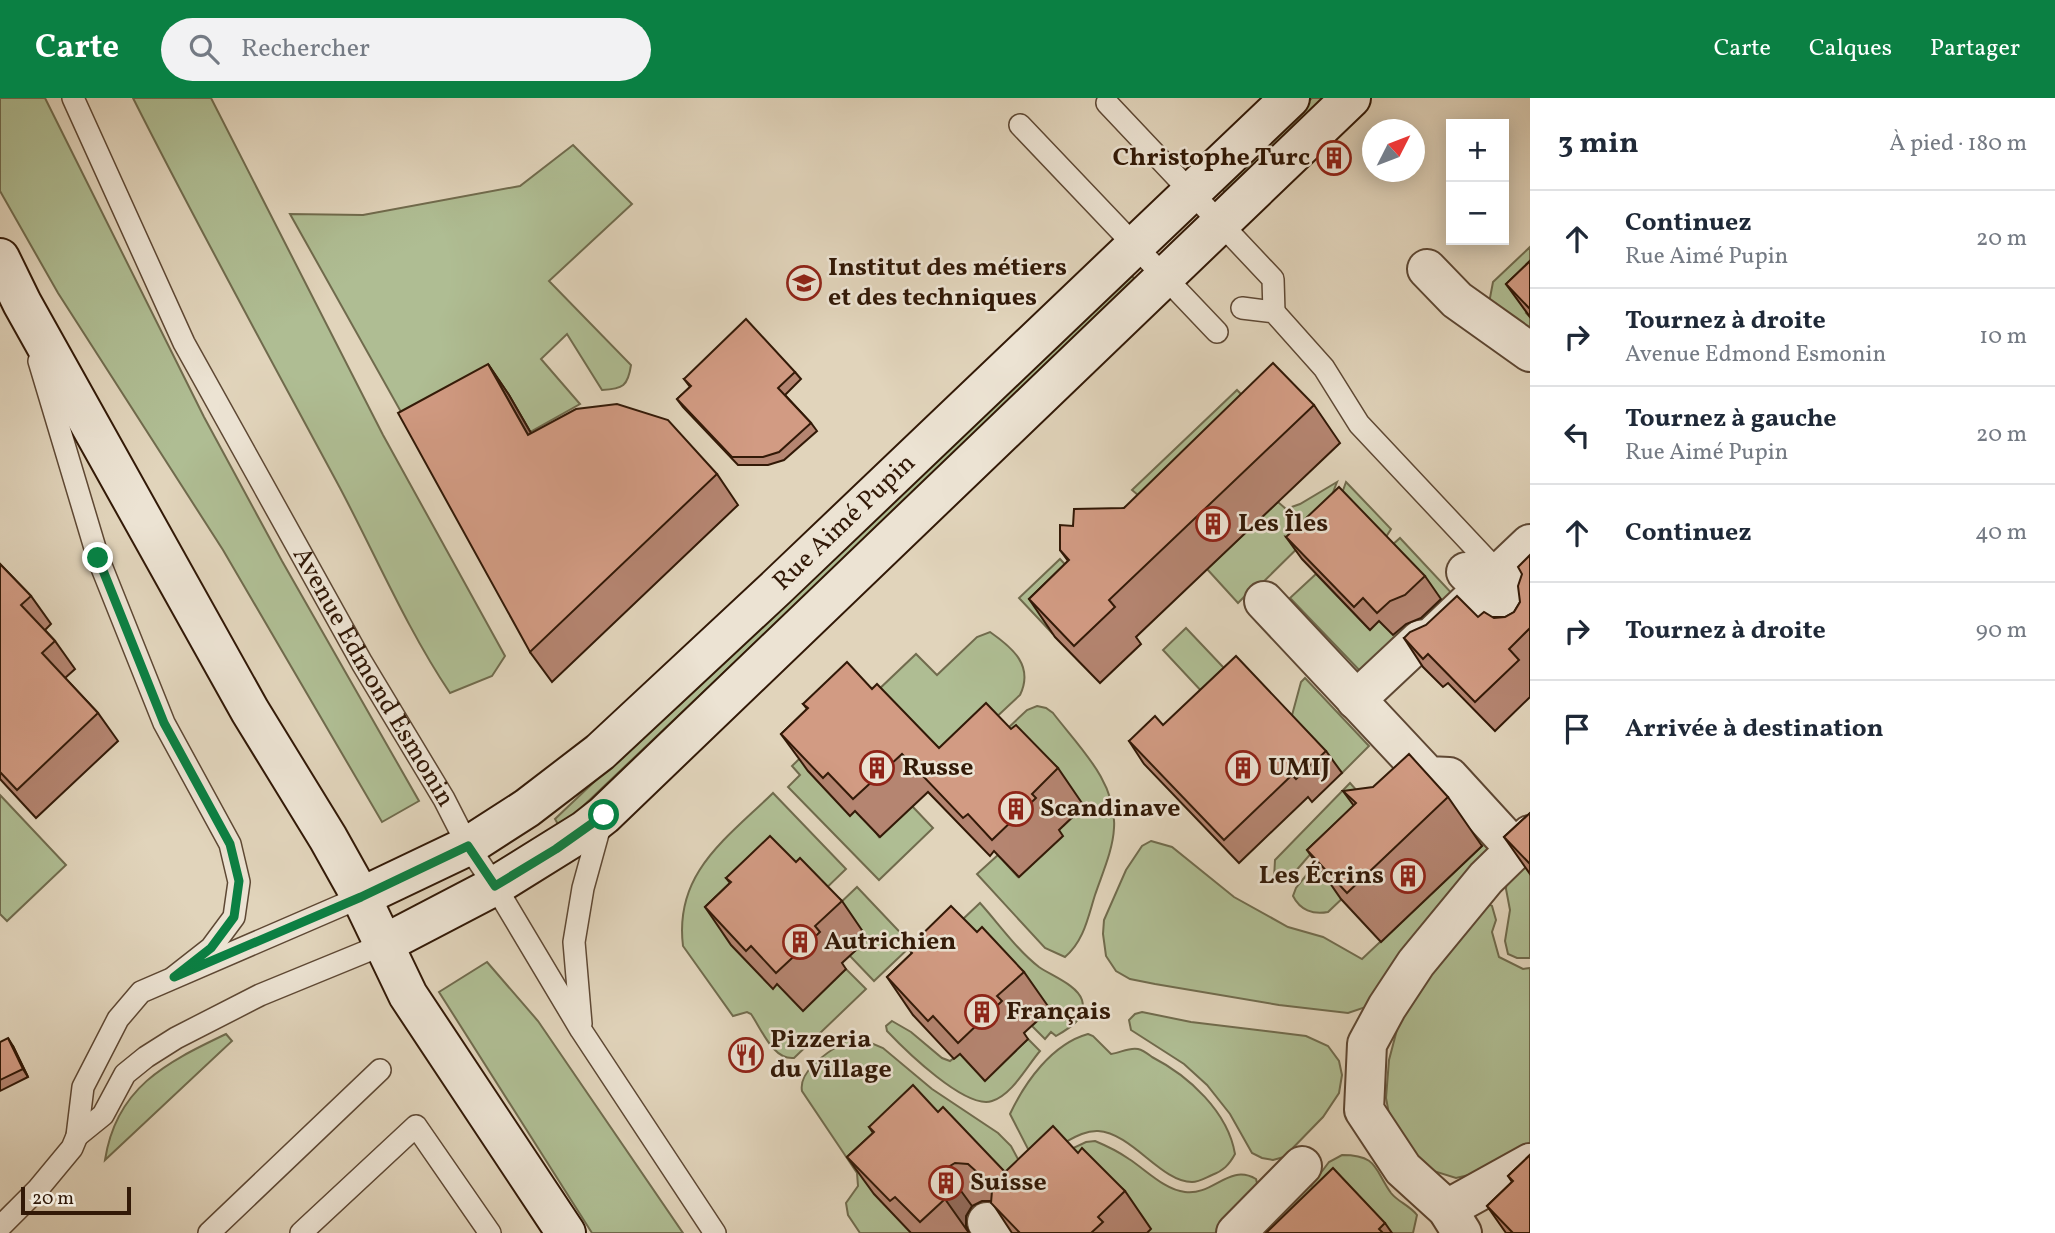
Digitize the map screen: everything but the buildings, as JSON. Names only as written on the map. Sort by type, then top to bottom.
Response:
[{"type":"street","name":"Rue Aimé Pupin","points":[[361,897],[468,846],[527,808],[600,751],[1290,98]]},
{"type":"street","name":"Rue Aimé Pupin","points":[[382,945],[495,886],[556,849],[604,815],[1351,98]]},
{"type":"street","points":[[0,258],[22,303],[250,711],[361,897],[408,995],[566,1233]]},
{"type":"street","points":[[1427,269],[1457,300],[1530,352]]},
{"type":"street","points":[[1356,700],[1420,640],[1431,638],[1482,577],[1530,544]]},
{"type":"street","points":[[1482,577],[1524,615]]},
{"type":"street","points":[[1264,601],[1428,776],[1449,777],[1523,842],[1486,877],[1416,962],[1387,1007],[1367,1044],[1364,1110],[1403,1169],[1455,1221],[1530,1163]]},
{"type":"street","points":[[1236,1233],[1301,1166]]},
{"type":"lane","name":"Avenue Edmond Esmonin","points":[[73,98],[184,343],[362,663],[444,799],[468,846],[581,1030],[715,1233]]},
{"type":"lane","points":[[1107,103],[1273,279],[1274,312],[1324,368],[1359,424],[1482,577]]},
{"type":"lane","points":[[1020,125],[1217,332]]},
{"type":"lane","points":[[22,303],[98,558],[164,723],[230,844],[239,881],[234,917],[211,948],[174,977]]},
{"type":"lane","points":[[1242,308],[1274,312]]},
{"type":"lane","points":[[581,1030],[574,942],[583,888],[604,815]]},
{"type":"lane","points":[[1,1229],[72,1148],[77,1136],[83,1087],[118,1019],[141,992],[361,897]]},
{"type":"lane","points":[[77,1136],[103,1115],[125,1074],[176,1038],[260,995],[382,945]]},
{"type":"lane","points":[[209,1233],[380,1070]]},
{"type":"lane","points":[[301,1233],[416,1126],[490,1233]]},
{"type":"green space","points":[[0,98],[45,98],[204,417],[282,561],[419,801],[382,822],[223,550],[58,293],[0,191]]},
{"type":"green space","points":[[133,98],[211,98],[383,435],[505,656],[492,676],[450,693],[434,669]]},
{"type":"green space","points":[[1312,98],[1328,98],[1225,193],[1222,184]]},
{"type":"green space","points":[[573,145],[632,204],[549,281],[631,365],[626,382],[615,389],[602,390],[567,334],[541,359],[580,404],[530,432],[419,444],[290,214],[363,215],[520,186]]},
{"type":"green space","points":[[1530,247],[1530,309],[1526,313],[1530,317],[1530,347],[1489,303],[1493,282]]},
{"type":"green space","points":[[1129,274],[1134,278],[1134,283],[560,828],[555,819]]},
{"type":"green space","points":[[1237,390],[1244,397],[1139,496],[1132,490]]},
{"type":"green space","points":[[1337,482],[1320,526],[1253,592],[1250,591],[1238,603],[1207,569],[1278,502],[1286,509],[1300,504]]},
{"type":"green space","points":[[1346,482],[1391,529],[1384,540],[1330,527]]},
{"type":"green space","points":[[1400,538],[1458,600],[1429,635],[1399,602],[1390,547]]},
{"type":"green space","points":[[1060,559],[1076,576],[1089,597],[1052,633],[1019,598]]},
{"type":"green space","points":[[1316,574],[1369,629],[1387,613],[1406,634],[1363,674],[1290,598]]},
{"type":"green space","points":[[1186,628],[1242,687],[1219,710],[1163,650]]},
{"type":"green space","points":[[990,632],[1013,651],[1023,667],[1024,685],[1020,695],[945,765],[904,722],[849,815],[858,807],[879,837],[912,806],[933,828],[879,880],[788,787],[800,775],[792,766],[872,688],[876,692],[916,654],[937,675],[977,637]]},
{"type":"green space","points":[[1305,678],[1369,746],[1342,773],[1291,719],[1301,682]]},
{"type":"green space","points":[[1037,706],[1053,713],[1085,752],[1103,780],[1113,811],[1112,845],[1107,862],[1077,944],[1065,957],[1045,948],[977,874],[998,855],[1018,877],[1053,826],[1063,826],[1084,806],[971,763],[1027,710]]},
{"type":"green space","points":[[1350,783],[1359,793],[1364,805],[1320,843],[1288,880],[1283,884],[1277,883],[1274,879],[1275,860]]},
{"type":"green space","points":[[773,793],[846,869],[818,896],[773,988],[782,980],[846,969],[866,989],[794,1058],[774,1049],[751,1014],[747,1012],[733,1016],[683,946],[682,920],[695,878],[721,842]]},
{"type":"green space","points":[[0,795],[66,865],[7,921],[0,914]]},
{"type":"green space","points":[[1151,841],[1172,847],[1234,897],[1288,927],[1323,937],[1362,959],[1484,844],[1489,850],[1369,1006],[1348,1013],[1279,1005],[1155,984],[1130,979],[1116,971],[1106,956],[1104,920],[1126,870],[1142,846]]},
{"type":"green space","points":[[1530,849],[1530,958],[1517,958],[1508,954],[1505,941],[1510,910],[1506,889],[1507,876]]},
{"type":"green space","points":[[1390,853],[1328,912],[1308,910],[1299,905],[1293,896],[1296,888],[1320,858]]},
{"type":"green space","points":[[857,887],[912,945],[874,981],[850,956],[837,906]]},
{"type":"green space","points":[[1483,901],[1492,906],[1496,920],[1492,932],[1499,957],[1523,969],[1530,968],[1530,1146],[1482,1172],[1456,1178],[1427,1169],[1392,1130],[1386,1098],[1389,1060],[1399,1022],[1472,909]]},
{"type":"green space","points":[[980,903],[1031,960],[1070,985],[1079,995],[1082,1012],[1067,1030],[1056,1036],[1051,1032],[1045,1039],[1032,1026],[1050,1009],[927,953]]},
{"type":"green space","points":[[487,962],[538,1021],[683,1233],[592,1233],[439,992]]},
{"type":"green space","points":[[1142,1012],[1191,1022],[1306,1036],[1328,1046],[1339,1061],[1342,1075],[1339,1093],[1323,1117],[1284,1157],[1273,1160],[1262,1158],[1252,1153],[1230,1114],[1207,1085],[1184,1064],[1131,1030],[1129,1020]]},
{"type":"green space","points":[[892,1021],[911,1032],[942,1058],[950,1061],[963,1051],[984,1080],[1028,1039],[1040,1051],[1006,1093],[992,1101],[981,1101],[952,1088],[921,1064],[887,1031],[886,1026]]},
{"type":"green space","points":[[226,1034],[232,1041],[105,1160],[111,1135],[132,1096],[164,1068]]},
{"type":"green space","points":[[1088,1034],[1111,1054],[1131,1049],[1142,1050],[1193,1085],[1215,1110],[1231,1139],[1235,1154],[1228,1164],[1219,1172],[1200,1181],[1180,1180],[1123,1140],[1098,1131],[1080,1135],[1046,1150],[1028,1149],[1010,1114],[1016,1102],[1051,1055]]},
{"type":"green space","points":[[848,1040],[864,1040],[883,1048],[932,1089],[998,1133],[1011,1146],[1020,1163],[1016,1183],[970,1145],[911,1233],[860,1233],[848,1215],[846,1203],[858,1186],[857,1173],[802,1091],[805,1075],[811,1068]]},
{"type":"green space","points":[[1095,1141],[1121,1154],[1163,1184],[1178,1190],[1195,1192],[1229,1177],[1246,1175],[1256,1179],[1257,1194],[1215,1233],[1147,1233],[1069,1150]]},
{"type":"green space","points":[[1342,1155],[1362,1158],[1374,1165],[1391,1193],[1417,1215],[1413,1233],[1253,1233],[1298,1191],[1311,1186],[1329,1162]]},
{"type":"place","name":"Christophe Turc","points":[[1334,158]]},
{"type":"place","name":"Institut des métiers et des techniques","points":[[804,283]]},
{"type":"place","name":"Les Îles","points":[[1213,524]]},
{"type":"place","name":"Russe","points":[[877,768]]},
{"type":"place","name":"UMIJ","points":[[1243,768]]},
{"type":"place","name":"Scandinave","points":[[1016,809]]},
{"type":"place","name":"Les Écrins","points":[[1408,876]]},
{"type":"place","name":"Autrichien","points":[[800,942]]},
{"type":"place","name":"Français","points":[[982,1012]]},
{"type":"place","name":"Pizzeria du Village","points":[[746,1055]]},
{"type":"place","name":"Suisse","points":[[946,1183]]},
{"type":"route","points":[[98,558],[164,723],[230,844],[239,881],[234,917],[211,948],[174,977],[361,897],[468,846],[495,886],[556,849],[604,815]]}]
